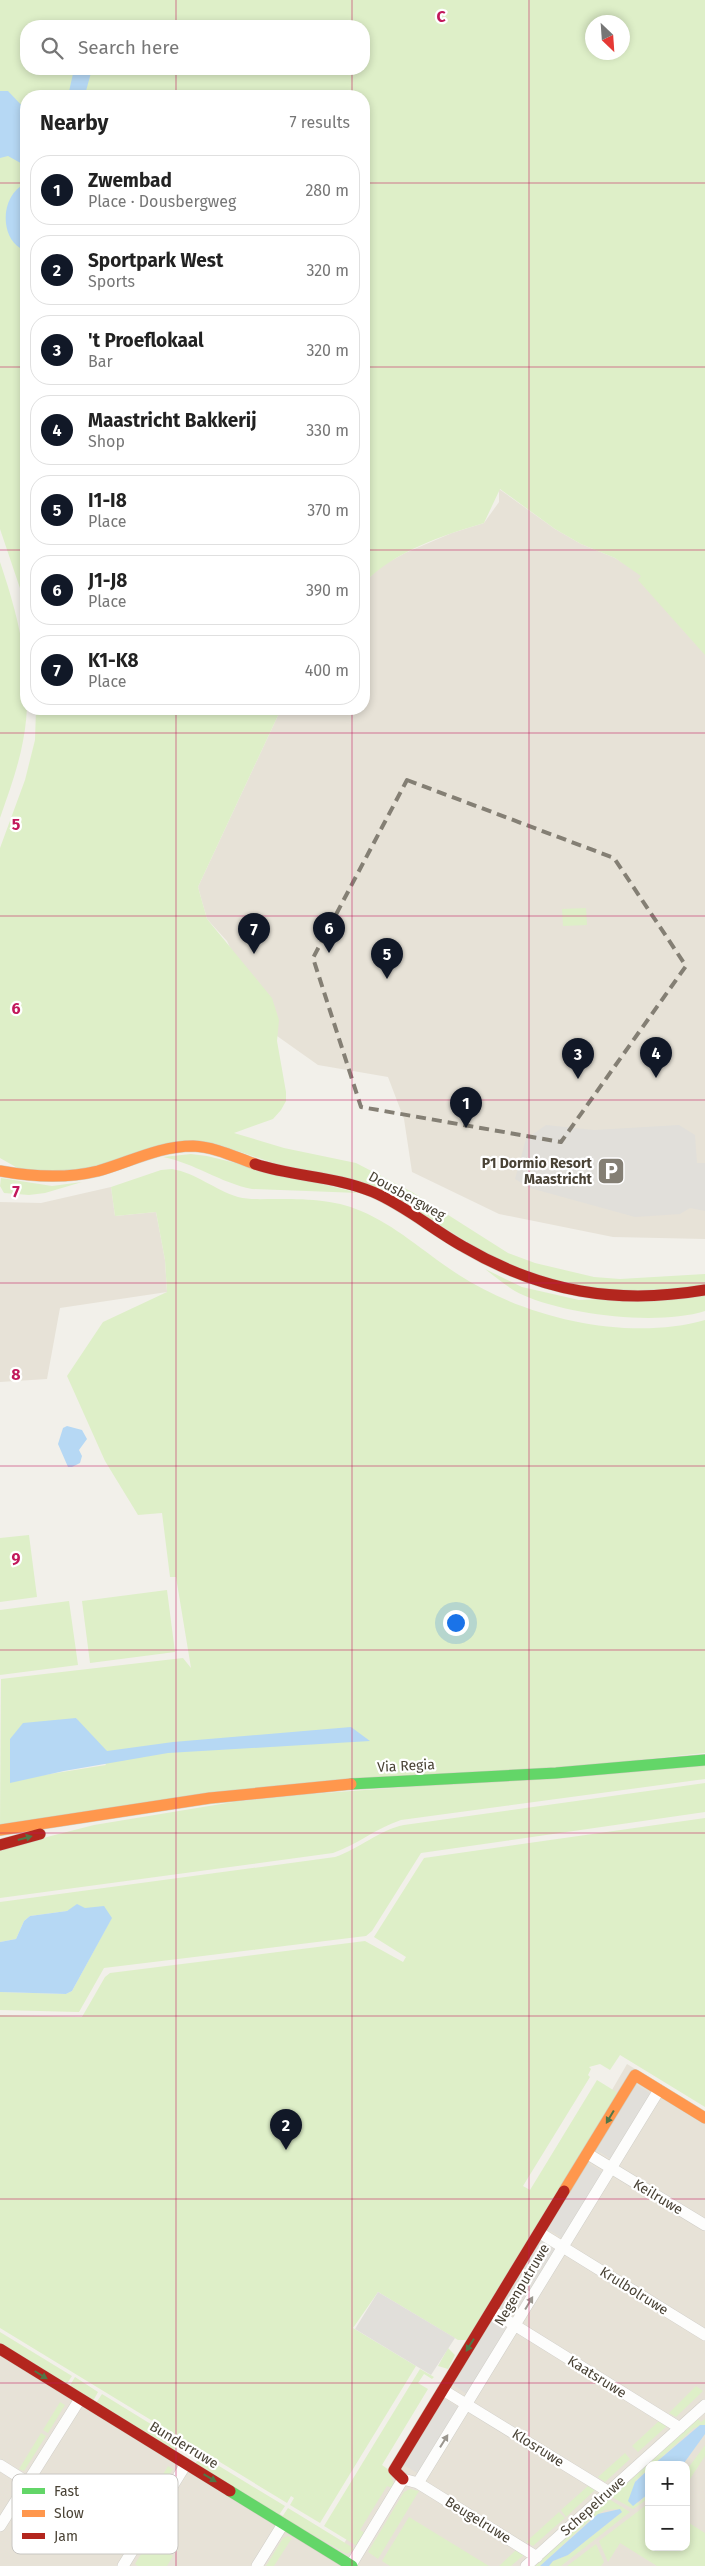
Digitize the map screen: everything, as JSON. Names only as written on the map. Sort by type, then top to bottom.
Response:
[{"type":"street","name":"Dousbergweg","points":[[0,1171],[38,1177],[68,1177],[101,1170],[161,1149],[202,1147],[265,1167],[330,1177],[375,1192],[492,1264],[552,1286],[616,1298],[657,1297],[705,1290]]},
{"type":"street","name":"Via Regia","points":[[0,1830],[111,1815],[210,1798],[323,1786],[584,1771],[705,1760]]},
{"type":"street","name":"Via Regia","points":[[0,1845],[111,1815]]},
{"type":"street","name":"Negenputruwe","points":[[403,2479],[394,2470],[635,2076],[659,2090],[418,2483]]},
{"type":"street","points":[[659,2090],[705,2118]]},
{"type":"street","name":"Keilruwe","points":[[588,2154],[705,2225]]},
{"type":"street","name":"Krulbolruwe","points":[[540,2233],[705,2335]]},
{"type":"street","name":"Kaatsruwe","points":[[492,2311],[680,2428]]},
{"type":"street","name":"Bunderruwe","points":[[0,2349],[351,2566]]},
{"type":"street","name":"Klosruwe","points":[[442,2390],[609,2492]]},
{"type":"street","points":[[32,2474],[80,2399]]},
{"type":"street","name":"Schepelruwe","points":[[526,2566],[705,2406]]},
{"type":"street","points":[[178,2477],[186,2464]]},
{"type":"street","points":[[0,2465],[14,2474]]},
{"type":"street","points":[[351,2566],[403,2479],[418,2483]]},
{"type":"street","name":"Beugelruwe","points":[[418,2483],[537,2556]]},
{"type":"street","points":[[0,2526],[12,2506]]},
{"type":"street","points":[[257,2566],[283,2524]]},
{"type":"street","points":[[123,2566],[130,2554]]},
{"type":"highlighted area","points":[[407,780],[614,858],[686,966],[561,1142],[361,1107],[313,958]]},
{"type":"shaded area","points":[[499,489],[555,529],[581,544],[615,558],[644,576],[705,642],[705,1239],[613,1237],[499,1214],[412,1172],[404,1119],[388,1077],[318,1065],[270,1031],[227,941],[207,919],[198,887],[278,715],[370,715],[370,577],[380,567],[405,553],[452,533],[484,523],[499,502]]},
{"type":"shaded area","name":"P1 Dormio Resort Maastricht","points":[[546,1125],[594,1130],[679,1125],[695,1135],[697,1163],[705,1163],[705,1211],[690,1208],[680,1214],[635,1217],[530,1188],[515,1179],[526,1139]]},
{"type":"shaded area","points":[[111,1187],[115,1216],[156,1212],[165,1260],[167,1292],[60,1308],[47,1379],[0,1382],[0,1202],[41,1203]]},
{"type":"shaded area","points":[[627,2064],[705,2111],[705,2566],[0,2566],[0,2346],[340,2550],[469,2338]]},
{"type":"shaded area","points":[[635,2084],[652,2094],[612,2160],[595,2149]]},
{"type":"shaded area","points":[[588,2163],[604,2173],[564,2239],[547,2229]]},
{"type":"shaded area","points":[[540,2240],[556,2250],[516,2316],[499,2306]]},
{"type":"shaded area","points":[[378,2292],[455,2338],[431,2375],[355,2329]]},
{"type":"shaded area","points":[[492,2318],[509,2329],[468,2395],[452,2384]]},
{"type":"shaded area","points":[[443,2398],[460,2408],[419,2474],[402,2464]]},
{"type":"green space","points":[[0,0],[705,0],[705,655],[638,580],[641,576],[615,558],[581,544],[555,529],[500,489],[484,523],[435,539],[404,553],[370,578],[370,90],[20,90],[20,588],[0,529]]},
{"type":"green space","points":[[0,562],[20,633],[20,715],[26,715],[21,751],[0,818]]},
{"type":"green space","points":[[36,715],[278,715],[198,887],[207,919],[272,998],[279,1020],[277,1041],[286,1101],[273,1119],[234,1133],[284,1148],[356,1163],[412,1192],[508,1253],[535,1263],[594,1277],[620,1279],[705,1274],[705,1284],[676,1289],[635,1290],[597,1289],[571,1285],[504,1265],[416,1210],[213,1143],[85,1170],[21,1170],[0,1158],[0,848],[25,780],[35,740]]},
{"type":"green space","points":[[586,908],[587,925],[563,926],[562,909]]},
{"type":"green space","points":[[191,1154],[207,1156],[359,1193],[252,1189],[163,1157]]},
{"type":"green space","points":[[172,1169],[181,1171],[230,1194],[243,1198],[319,1200],[351,1207],[387,1224],[447,1267],[485,1290],[546,1314],[578,1322],[611,1327],[675,1326],[705,1320],[705,1753],[0,1826],[1,1679],[183,1658],[191,1668],[176,1577],[170,1577],[162,1513],[138,1515],[105,1461],[67,1376],[103,1322],[167,1292],[165,1260],[156,1212],[115,1216],[111,1187],[161,1170]],"holes":[[[76,1718],[106,1765],[31,1777]]]},
{"type":"green space","points":[[1,1178],[52,1186],[82,1182],[45,1193],[29,1195],[4,1193],[0,1186]]},
{"type":"green space","points":[[485,1269],[522,1287],[579,1300],[705,1294],[705,1311],[663,1318],[638,1318],[588,1313],[542,1302],[518,1293]]},
{"type":"green space","points":[[29,1535],[37,1597],[0,1602],[0,1538]]},
{"type":"green space","points":[[167,1590],[175,1652],[90,1663],[82,1601]]},
{"type":"green space","points":[[69,1601],[78,1665],[0,1675],[0,1610]]},
{"type":"green space","points":[[705,1765],[705,1779],[401,1820],[383,1827],[350,1846],[333,1853],[0,1898],[0,1849],[94,1825],[257,1798]]},
{"type":"green space","points":[[705,1783],[705,1812],[421,1853],[372,1931],[366,1936],[104,1968],[79,2012],[0,2010],[0,1992],[66,1994],[72,1991],[111,1919],[78,1906],[67,1911],[30,1916],[24,1921],[16,1939],[0,1942],[0,1902],[335,1857],[386,1831],[404,1825]]},
{"type":"green space","points":[[705,1818],[705,2107],[620,2055],[610,2070],[600,2064],[589,2067],[591,2069],[588,2075],[590,2077],[523,2186],[530,2190],[597,2080],[618,2093],[467,2340],[458,2340],[378,2292],[353,2328],[416,2366],[320,2523],[290,2505],[294,2498],[291,2496],[287,2503],[0,2328],[0,2015],[82,2017],[105,1977],[110,1973],[365,1941],[403,1962],[406,1957],[374,1937],[424,1858]]},
{"type":"green space","points":[[0,2332],[72,2376],[66,2385],[0,2343]]},
{"type":"green space","points":[[448,2348],[455,2355],[448,2369],[438,2366]]},
{"type":"green space","points":[[420,2369],[434,2377],[432,2379],[424,2374],[418,2383],[428,2389],[382,2465],[389,2470],[394,2484],[392,2488],[387,2486],[360,2530],[365,2533],[357,2546],[324,2526]]},
{"type":"green space","points":[[75,2377],[98,2392],[93,2401],[69,2387]]},
{"type":"green space","points":[[696,2386],[703,2391],[676,2417],[669,2413]]},
{"type":"green space","points":[[102,2394],[180,2442],[174,2451],[96,2403]]},
{"type":"green space","points":[[60,2402],[65,2405],[48,2433],[43,2430]]},
{"type":"green space","points":[[698,2419],[701,2422],[705,2419],[705,2425],[694,2428],[657,2461],[652,2461]]},
{"type":"green space","points":[[659,2421],[667,2426],[638,2452],[632,2446]]},
{"type":"green space","points":[[41,2433],[46,2436],[24,2471],[19,2469]]},
{"type":"green space","points":[[705,2445],[705,2456],[690,2479],[690,2466]]},
{"type":"green space","points":[[625,2453],[630,2459],[605,2482],[598,2477]]},
{"type":"green space","points":[[201,2455],[285,2506],[279,2515],[195,2464]]},
{"type":"green space","points":[[168,2466],[173,2469],[170,2474],[163,2474]]},
{"type":"green space","points":[[645,2467],[645,2472],[635,2481],[638,2504],[645,2496],[645,2501],[633,2509],[612,2497]]},
{"type":"green space","points":[[588,2486],[595,2490],[566,2517],[561,2510]]},
{"type":"green space","points":[[410,2489],[419,2491],[378,2559],[368,2552],[404,2492]]},
{"type":"green space","points":[[609,2499],[630,2512],[561,2566],[549,2566],[553,2561],[568,2555],[622,2512],[620,2509],[605,2510],[592,2518],[540,2566],[535,2566]]},
{"type":"green space","points":[[645,2506],[645,2551],[690,2551],[690,2524],[705,2533],[705,2566],[657,2566],[620,2543],[608,2562],[599,2541]]},
{"type":"green space","points":[[288,2508],[355,2549],[347,2554],[282,2517]]},
{"type":"green space","points":[[559,2512],[565,2518],[533,2546],[526,2542]]},
{"type":"green space","points":[[409,2517],[489,2566],[390,2566],[382,2561]]},
{"type":"green space","points":[[288,2536],[292,2538],[274,2566],[266,2566],[283,2538]]},
{"type":"green space","points":[[596,2544],[604,2562],[601,2566],[567,2566]]},
{"type":"green space","points":[[516,2550],[524,2555],[511,2566],[499,2566]]},
{"type":"green space","points":[[141,2554],[170,2554],[173,2556],[167,2566],[138,2566],[135,2564]]},
{"type":"water","points":[[73,75],[90,75],[86,90],[69,90]]},
{"type":"water","points":[[0,91],[8,91],[20,104],[20,163],[8,156],[0,158]]},
{"type":"water","points":[[20,187],[20,248],[13,242],[6,225],[7,206]]},
{"type":"water","points":[[67,1426],[82,1430],[87,1439],[79,1450],[82,1456],[80,1463],[72,1467],[68,1467],[58,1444],[63,1428]]},
{"type":"water","points":[[76,1718],[107,1751],[173,1742],[351,1727],[370,1741],[168,1753],[64,1771],[10,1783],[10,1739],[23,1723]]},
{"type":"water","points":[[77,1904],[85,1908],[104,1906],[112,1918],[72,1991],[66,1994],[0,1992],[0,1942],[16,1939],[24,1921],[30,1916],[67,1911]]},
{"type":"water","points":[[700,2425],[705,2425],[705,2434],[685,2461],[658,2461]]},
{"type":"water","points":[[645,2473],[645,2496],[633,2506],[628,2501],[635,2482]]},
{"type":"water","points":[[620,2509],[622,2512],[568,2555],[553,2561],[549,2566],[540,2566],[598,2514]]},
{"type":"traffic: fast","points":[[351,1784],[556,1773],[705,1760]]},
{"type":"traffic: fast","points":[[230,2491],[352,2566]]},
{"type":"traffic: slow","points":[[0,1171],[37,1176],[86,1174],[156,1152],[193,1146],[217,1150],[255,1164]]},
{"type":"traffic: slow","points":[[0,1830],[210,1798],[351,1784]]},
{"type":"traffic: slow","points":[[564,2191],[635,2075],[705,2118]]},
{"type":"traffic: jam","points":[[255,1164],[285,1172],[344,1183],[373,1192],[397,1204],[453,1240],[493,1262],[522,1275],[551,1284],[580,1291],[610,1295],[641,1296],[705,1290]]},
{"type":"traffic: jam","points":[[0,1845],[40,1834]]},
{"type":"traffic: jam","points":[[403,2479],[394,2470],[564,2191]]},
{"type":"traffic: jam","points":[[0,2349],[230,2491]]},
{"type":"place","name":"J1-J8","points":[[329,953]]},
{"type":"place","name":"K1-K8","points":[[254,954]]},
{"type":"place","name":"I1-I8","points":[[387,979]]},
{"type":"place","name":"Maastricht Bakkerij","points":[[656,1078]]},
{"type":"place","name":"'t Proeflokaal","points":[[578,1079]]},
{"type":"place","name":"Zwembad","points":[[466,1128]]},
{"type":"place","name":"P1 Dormio Resort Maastricht","points":[[611,1171]]},
{"type":"place","name":"Sportpark West","points":[[286,2150]]}]
